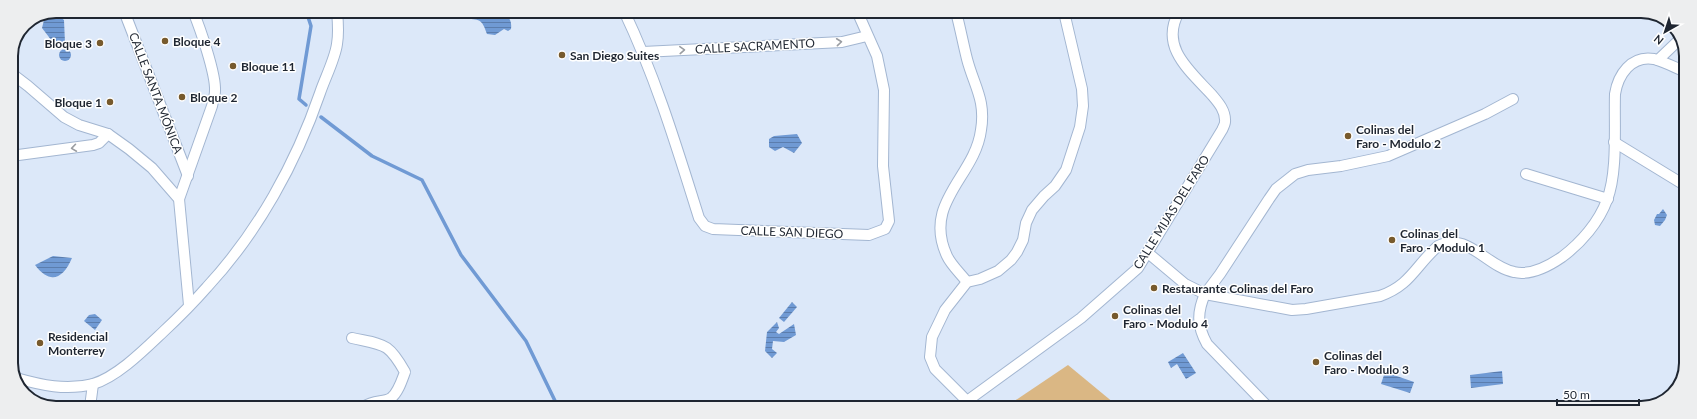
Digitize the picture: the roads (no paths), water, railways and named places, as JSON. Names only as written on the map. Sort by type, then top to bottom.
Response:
[{"type":"street","name":"CALLE SANTA MÓNICA","points":[[127,18],[188,176]]},
{"type":"street","name":"CALLE SANTA MÓNICA","points":[[179,199],[212,106],[215,91],[212,74],[196,18]]},
{"type":"street","points":[[22,380],[36,384],[61,388],[93,384],[125,365],[150,344],[208,286],[250,233],[293,158],[310,121],[337,45],[337,18]]},
{"type":"street","name":"CALLE SAN DIEGO","points":[[627,18],[643,52],[677,147],[699,218],[705,226],[714,229],[869,235],[884,229],[889,221],[883,166],[884,90],[877,56],[860,18]]},
{"type":"street","points":[[957,18],[967,60],[983,106],[982,129],[978,144],[969,163],[949,195],[942,212],[940,234],[947,257],[967,282]]},
{"type":"street","points":[[964,401],[935,369],[930,357],[932,337],[945,310],[967,282],[980,279],[998,271],[1011,260],[1023,240],[1026,223],[1032,210],[1055,186],[1066,170],[1074,150],[1084,106],[1082,89],[1065,18]]},
{"type":"street","name":"CALLE MIJAS DEL FARO","points":[[971,401],[1081,318],[1138,268],[1222,130],[1225,122],[1224,112],[1219,103],[1180,59],[1174,46],[1172,35],[1175,18]]},
{"type":"street","name":"CALLE SACRAMENTO","points":[[643,52],[842,42],[867,36]]},
{"type":"street","points":[[1658,60],[1676,42]]},
{"type":"street","points":[[1148,253],[1185,284],[1205,294],[1292,310],[1306,309],[1380,296],[1392,292],[1402,286],[1438,246],[1445,242],[1454,241],[1463,243],[1504,268],[1515,272],[1526,272],[1545,268],[1573,249],[1599,218],[1608,199],[1613,172],[1615,94],[1619,78],[1630,65],[1637,61],[1646,59],[1658,60],[1679,69]]},
{"type":"street","points":[[18,78],[64,117],[79,125],[108,134],[129,149],[152,168],[179,199],[189,306]]},
{"type":"street","points":[[1262,401],[1207,344],[1201,332],[1200,306],[1205,294],[1276,190],[1295,174],[1308,170],[1341,166],[1388,156],[1485,114],[1513,99]]},
{"type":"street","points":[[18,155],[93,145],[99,143],[108,134]]},
{"type":"street","points":[[1614,142],[1679,182]]},
{"type":"street","points":[[1526,174],[1608,199]]},
{"type":"street","points":[[352,338],[385,345],[397,357],[405,372],[398,389],[391,398],[375,401]]},
{"type":"street","points":[[91,401],[93,384]]},
{"type":"water","points":[[61,18],[64,20],[65,43],[55,45],[42,28],[44,20]]},
{"type":"water","points":[[468,18],[509,18],[511,29],[508,31],[504,29],[495,35],[487,34],[481,22]]},
{"type":"water","points":[[65,49],[69,51],[71,55],[69,59],[65,61],[61,59],[59,55],[61,51]]},
{"type":"water","points":[[797,134],[802,143],[794,153],[783,147],[775,151],[769,147],[769,139],[774,136]]},
{"type":"water","points":[[1663,209],[1667,215],[1665,220],[1660,226],[1655,225],[1654,220],[1657,214],[1659,214]]},
{"type":"water","points":[[53,256],[72,258],[65,271],[56,277],[46,275],[35,265]]},
{"type":"water","points":[[792,302],[797,307],[784,322],[779,318]]},
{"type":"water","points":[[95,314],[102,320],[95,330],[84,321],[89,315]]},
{"type":"water","points":[[777,322],[779,328],[776,332],[779,334],[794,324],[796,335],[784,342],[773,341],[772,349],[777,353],[772,358],[765,351],[767,332]]},
{"type":"water","points":[[1183,353],[1196,373],[1186,379],[1177,364],[1171,368],[1168,362]]},
{"type":"water","points":[[1502,371],[1503,384],[1471,388],[1470,375]]},
{"type":"water","points":[[1385,372],[1414,382],[1410,393],[1381,384]]},
{"type":"waterway","points":[[306,105],[299,99],[311,26],[308,18]]},
{"type":"waterway","points":[[321,117],[372,156],[422,180],[461,255],[526,341],[555,401]]},
{"type":"place","name":"Bloque 4","points":[[165,41]]},
{"type":"place","name":"Bloque 3","points":[[100,43]]},
{"type":"place","name":"San Diego Suites","points":[[562,55]]},
{"type":"place","name":"Bloque 11","points":[[233,66]]},
{"type":"place","name":"Bloque 2","points":[[182,97]]},
{"type":"place","name":"Bloque 1","points":[[110,102]]},
{"type":"place","name":"Colinas del Faro - Modulo 2","points":[[1348,136]]},
{"type":"place","name":"Colinas del Faro - Modulo 1","points":[[1392,240]]},
{"type":"place","name":"Restaurante Colinas del Faro","points":[[1154,288]]},
{"type":"place","name":"Colinas del Faro - Modulo 4","points":[[1115,316]]},
{"type":"place","name":"Residencial Monterrey","points":[[40,343]]},
{"type":"place","name":"Colinas del Faro - Modulo 3","points":[[1316,362]]}]
